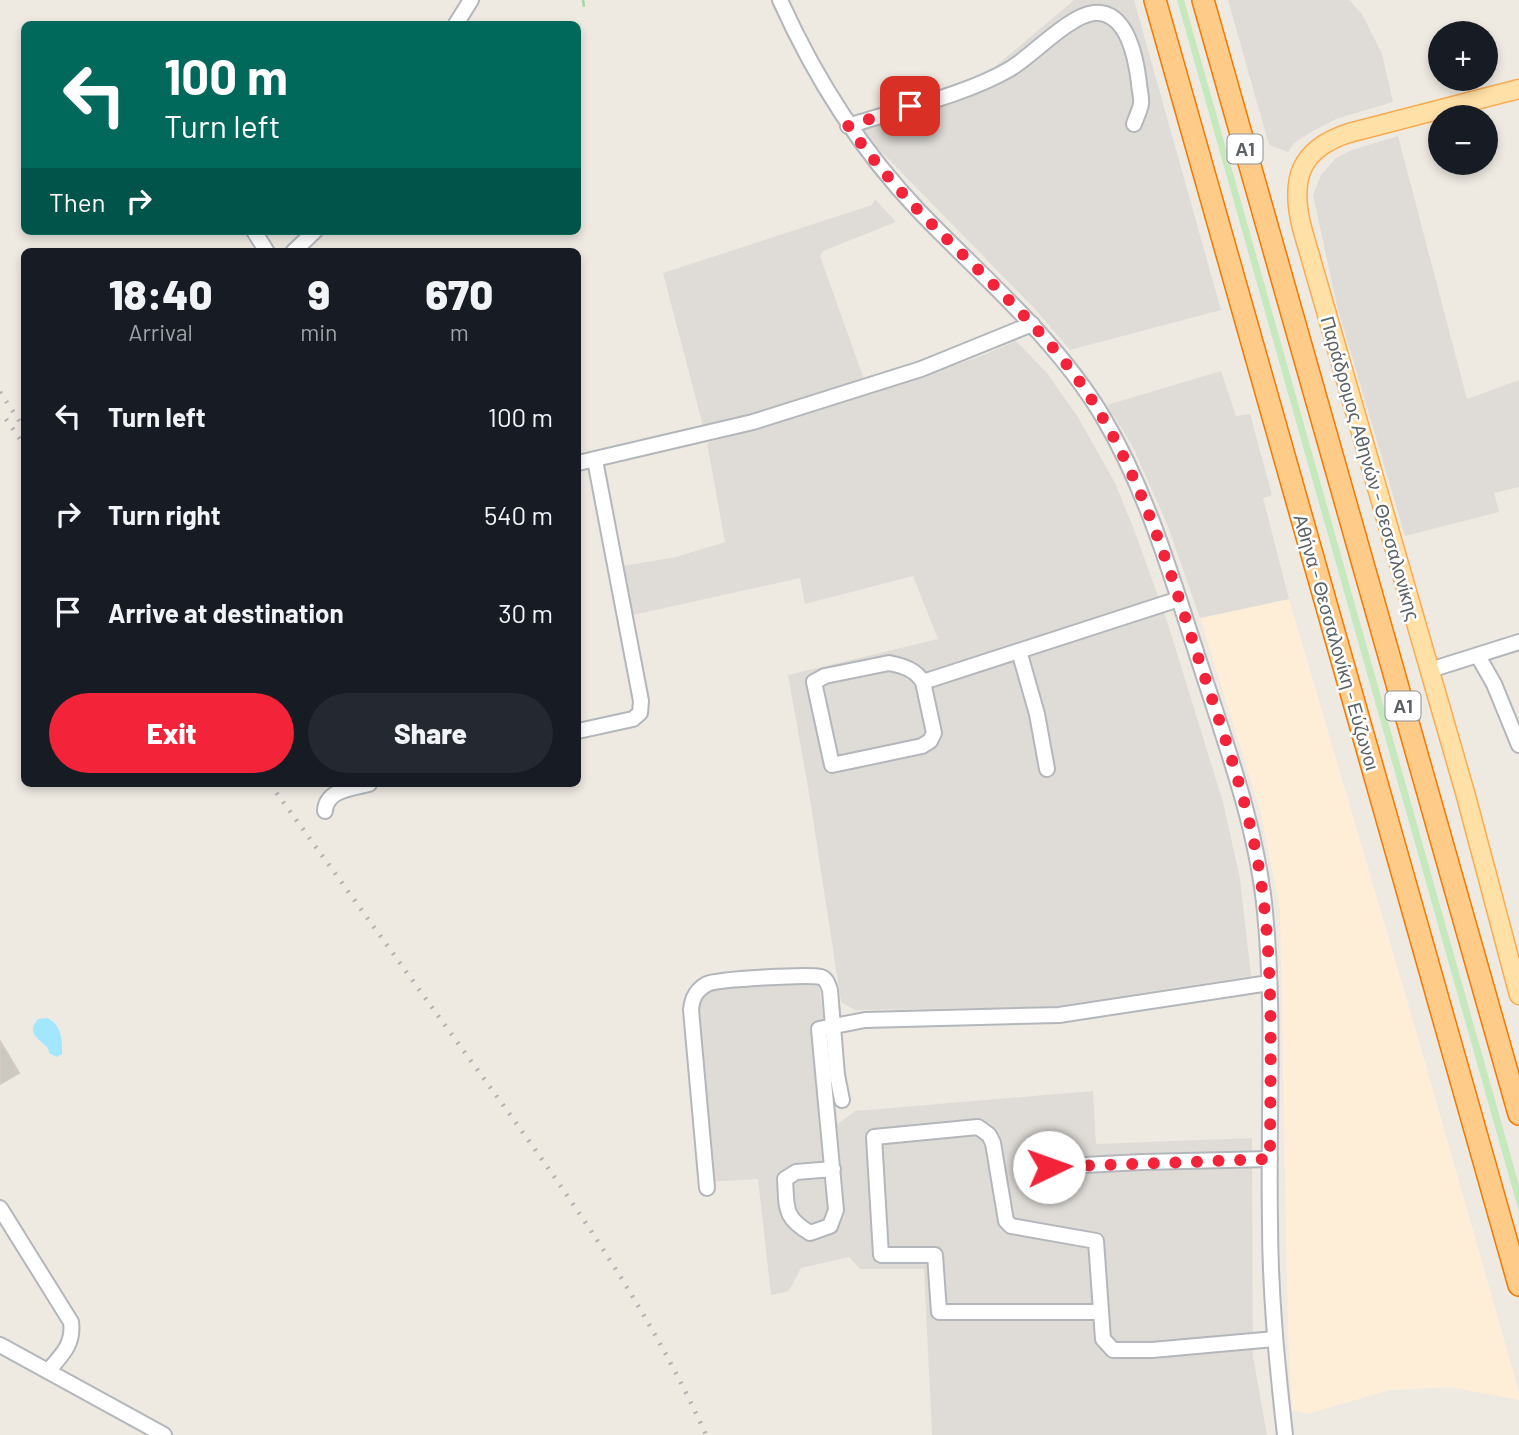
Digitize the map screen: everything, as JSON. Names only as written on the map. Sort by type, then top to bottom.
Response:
[{"type":"highway","name":"Αθήνα - Θεσσαλονίκη - Εύζωνοι","points":[[1155,0],[1519,1285]]},
{"type":"highway","name":"Α1","points":[[1203,0],[1519,1114]]},
{"type":"main road","name":"Παράδρομος Αθηνών - Θεσσαλονίκης","points":[[1519,89],[1340,136],[1315,150],[1303,164],[1298,178],[1296,202],[1430,670],[1519,995]]},
{"type":"street","points":[[458,21],[471,0]]},
{"type":"street","points":[[779,0],[848,126],[890,180],[1032,324],[1080,383],[1117,442],[1147,506],[1243,796],[1258,863],[1265,911],[1269,983],[1271,1298],[1285,1435]]},
{"type":"street","points":[[848,126],[975,86],[1028,58],[1073,20],[1090,13],[1104,12],[1115,19],[1135,55],[1141,104],[1134,124]]},
{"type":"street","points":[[297,248],[311,235]]},
{"type":"street","points":[[581,462],[766,418],[921,369],[1032,324]]},
{"type":"street","points":[[581,731],[633,719],[640,713],[642,701],[594,460]]},
{"type":"street","points":[[923,682],[1179,599]]},
{"type":"street","points":[[1430,670],[1519,642]]},
{"type":"street","points":[[1019,651],[1038,714],[1047,769]]},
{"type":"street","points":[[1478,656],[1494,684],[1519,745]]},
{"type":"street","points":[[889,663],[912,670],[923,682],[934,733],[929,741],[922,746],[832,765],[814,682],[825,676],[889,663]]},
{"type":"street","points":[[326,811],[326,801],[331,796],[355,787]]},
{"type":"street","points":[[707,1188],[691,1010],[697,992],[713,982],[821,977],[830,990],[837,1075],[842,1100]]},
{"type":"street","points":[[833,1169],[796,1172],[785,1180],[787,1208],[793,1223],[810,1233],[830,1226],[836,1210],[833,1169],[819,1029],[865,1020],[1059,1015],[1269,983]]},
{"type":"street","points":[[1100,1312],[939,1312],[935,1255],[881,1255],[874,1137],[978,1127],[989,1135],[993,1143],[1006,1221],[1011,1226],[1096,1241],[1103,1339],[1113,1350],[1152,1350],[1275,1339]]},
{"type":"street","points":[[1026,1168],[1270,1159]]},
{"type":"street","points":[[0,1208],[71,1322],[71,1343],[48,1371]]},
{"type":"street","points":[[0,1345],[164,1435]]},
{"type":"path","points":[[583,0],[584,7]]},
{"type":"shaded area","points":[[1074,0],[1134,0],[1221,310],[1070,350],[1034,308],[857,127],[959,97]]},
{"type":"shaded area","points":[[1228,0],[1349,0],[1362,14],[1382,54],[1393,102],[1336,119],[1294,143],[1288,152],[1269,145]]},
{"type":"shaded area","points":[[1398,136],[1467,399],[1519,380],[1519,487],[1494,493],[1499,512],[1405,536],[1337,306],[1313,195],[1321,175],[1336,158],[1352,150]]},
{"type":"shaded area","points":[[875,199],[896,222],[823,251],[820,256],[865,382],[704,430],[663,273],[872,205]]},
{"type":"shaded area","points":[[1016,341],[1047,373],[1078,417],[1115,483],[1133,527],[1167,621],[1223,802],[1240,879],[1251,976],[1051,1007],[855,1010],[841,1002],[788,675],[938,639],[913,576],[805,604],[800,578],[633,615],[623,566],[676,557],[725,542],[707,443],[864,396],[981,356]]},
{"type":"shaded area","points":[[1221,371],[1236,416],[1250,414],[1272,495],[1263,498],[1289,599],[1200,618],[1167,524],[1132,445],[1107,405]]},
{"type":"shaded area","points":[[1289,599],[1423,1055],[1519,1392],[1519,1400],[1451,1387],[1390,1390],[1307,1414],[1292,1410],[1288,1333],[1280,909],[1261,813],[1200,618]]},
{"type":"shaded area","points":[[808,981],[819,985],[838,1124],[855,1111],[1093,1091],[1096,1144],[1252,1138],[1253,1356],[1267,1435],[932,1435],[924,1269],[860,1269],[849,1257],[801,1268],[789,1291],[771,1295],[758,1179],[709,1182],[694,1012],[699,993],[712,986]]},
{"type":"green space","points":[[1177,0],[1184,0],[1519,1185],[1519,1212]]},
{"type":"water","points":[[47,1018],[55,1024],[60,1033],[62,1054],[57,1057],[49,1053],[48,1048],[33,1032],[38,1019]]},
{"type":"building","points":[[0,1041],[19,1073],[0,1084]]},
{"type":"railway","points":[[0,392],[21,424]]},
{"type":"railway","points":[[6,419],[21,441]]},
{"type":"railway","points":[[272,787],[574,1206],[632,1295],[706,1435]]},
{"type":"route","points":[[910,106],[848,126],[890,180],[1041,333],[1080,383],[1117,442],[1147,506],[1243,796],[1258,863],[1265,911],[1269,983],[1270,1159],[1049,1167]]}]
